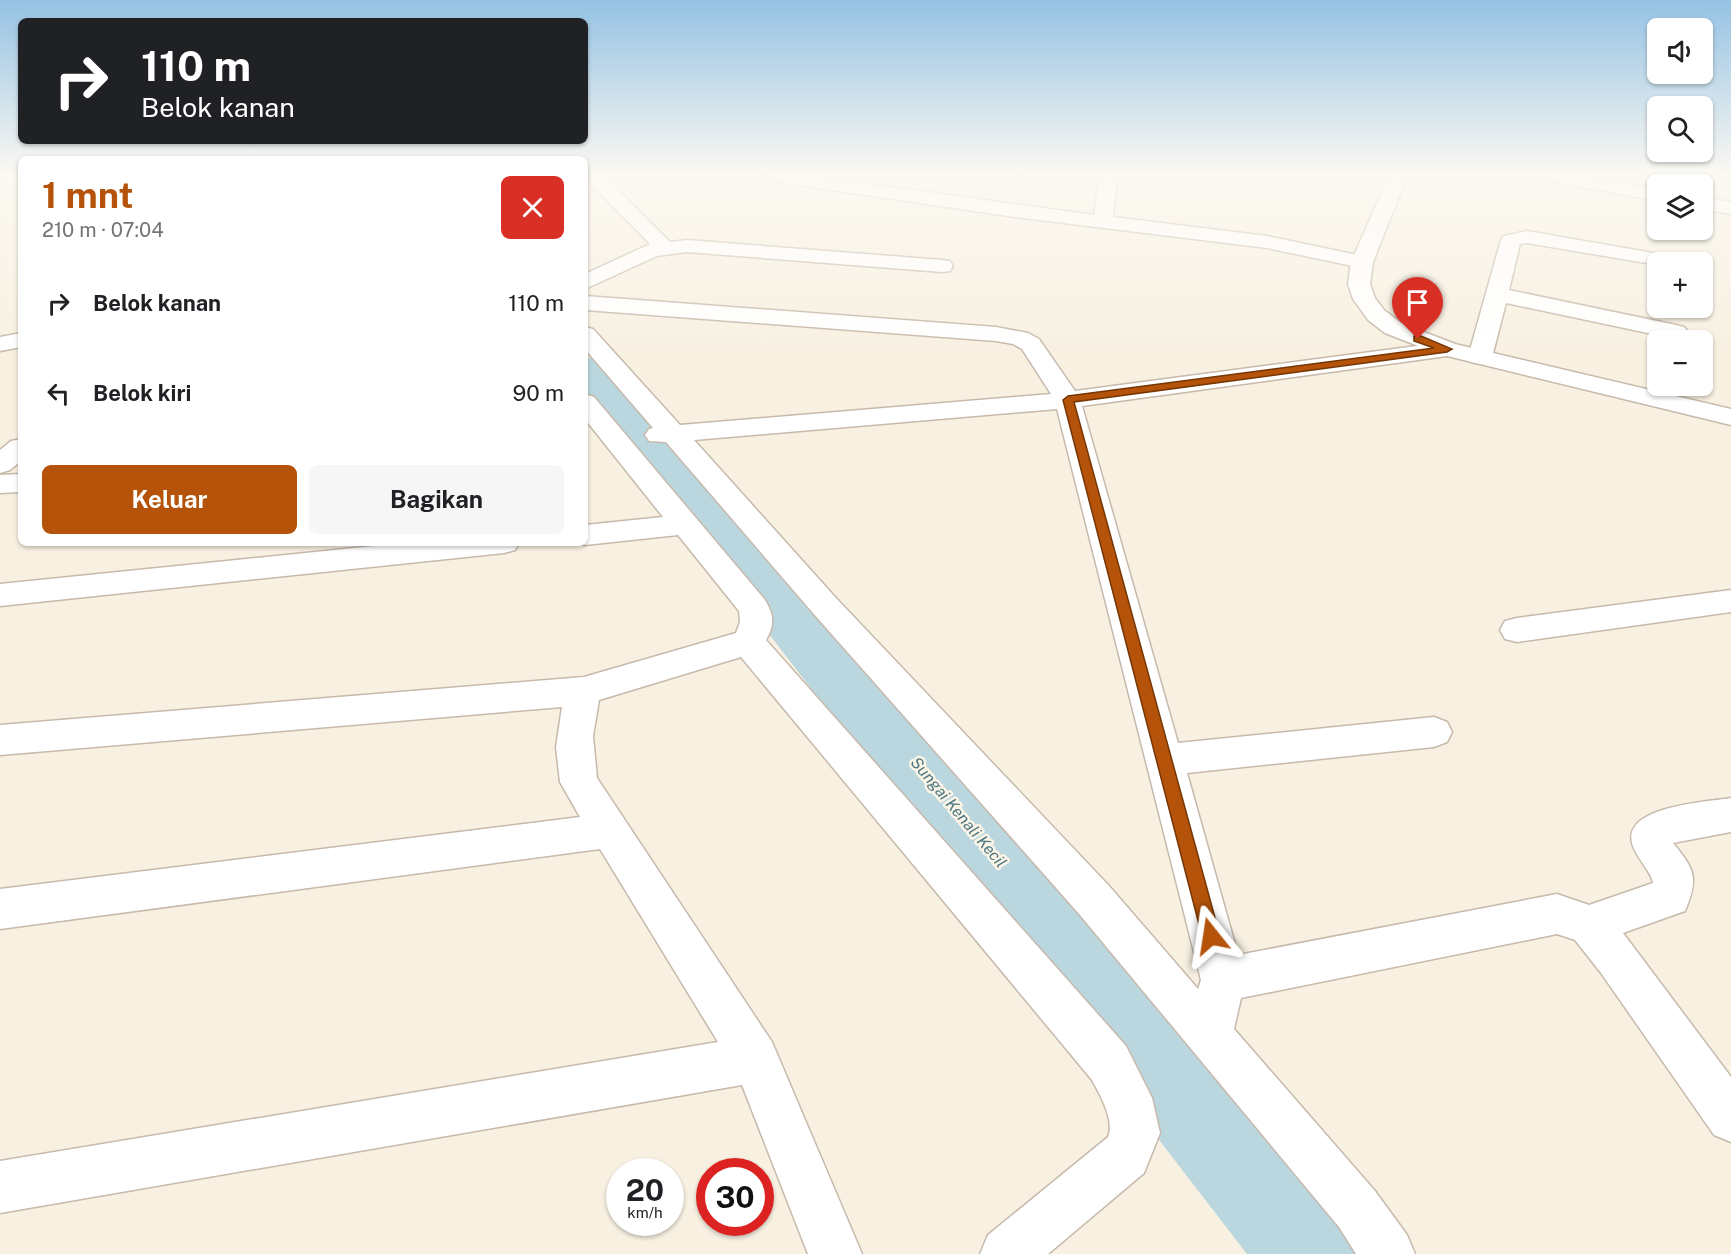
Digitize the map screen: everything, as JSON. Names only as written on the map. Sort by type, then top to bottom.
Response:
[{"type":"street","points":[[650,233],[665,248]]},
{"type":"street","points":[[1189,233],[1267,242],[1362,262]]},
{"type":"street","points":[[1375,233],[1362,262],[1359,284],[1364,299],[1376,315],[1393,328],[1447,349],[1731,417]]},
{"type":"street","points":[[1480,357],[1511,240],[1527,237],[1647,257]]},
{"type":"street","points":[[588,281],[652,250],[687,246],[942,266]]},
{"type":"street","points":[[1497,294],[1667,330]]},
{"type":"street","points":[[588,303],[1020,338],[1031,344],[1068,400],[1223,980],[1209,1035]]},
{"type":"street","points":[[588,338],[667,435],[1095,901],[1357,1209],[1388,1254]]},
{"type":"street","points":[[0,344],[18,341]]},
{"type":"street","points":[[606,436],[667,435],[1068,400],[1447,349]]},
{"type":"street","points":[[0,740],[584,691],[748,642],[757,628],[754,608],[687,524],[606,436],[588,407]]},
{"type":"street","points":[[0,464],[18,449]]},
{"type":"street","points":[[0,484],[18,483]]},
{"type":"street","points":[[588,535],[687,524]]},
{"type":"street","points":[[0,595],[475,546]]},
{"type":"street","points":[[1517,630],[1731,601]]},
{"type":"street","points":[[748,642],[1109,1063],[1128,1098],[1135,1133],[1126,1155],[1007,1254]]},
{"type":"street","points":[[584,691],[574,723],[574,755],[579,782],[755,1059],[835,1254]]},
{"type":"street","points":[[1164,760],[1434,732]]},
{"type":"street","points":[[1589,925],[1670,897],[1676,886],[1673,874],[1651,844],[1651,835],[1659,828],[1731,815]]},
{"type":"street","points":[[0,909],[611,830]]},
{"type":"street","points":[[1223,980],[1557,914],[1589,925],[1616,958],[1731,1118]]},
{"type":"street","points":[[0,1187],[755,1059]]},
{"type":"waterway","name":"Sungai Kenali Kecil","points":[[588,379],[666,473],[768,581],[1326,1254]]},
{"type":"route","points":[[1211,936],[1068,400],[1447,349],[1418,339]]}]
